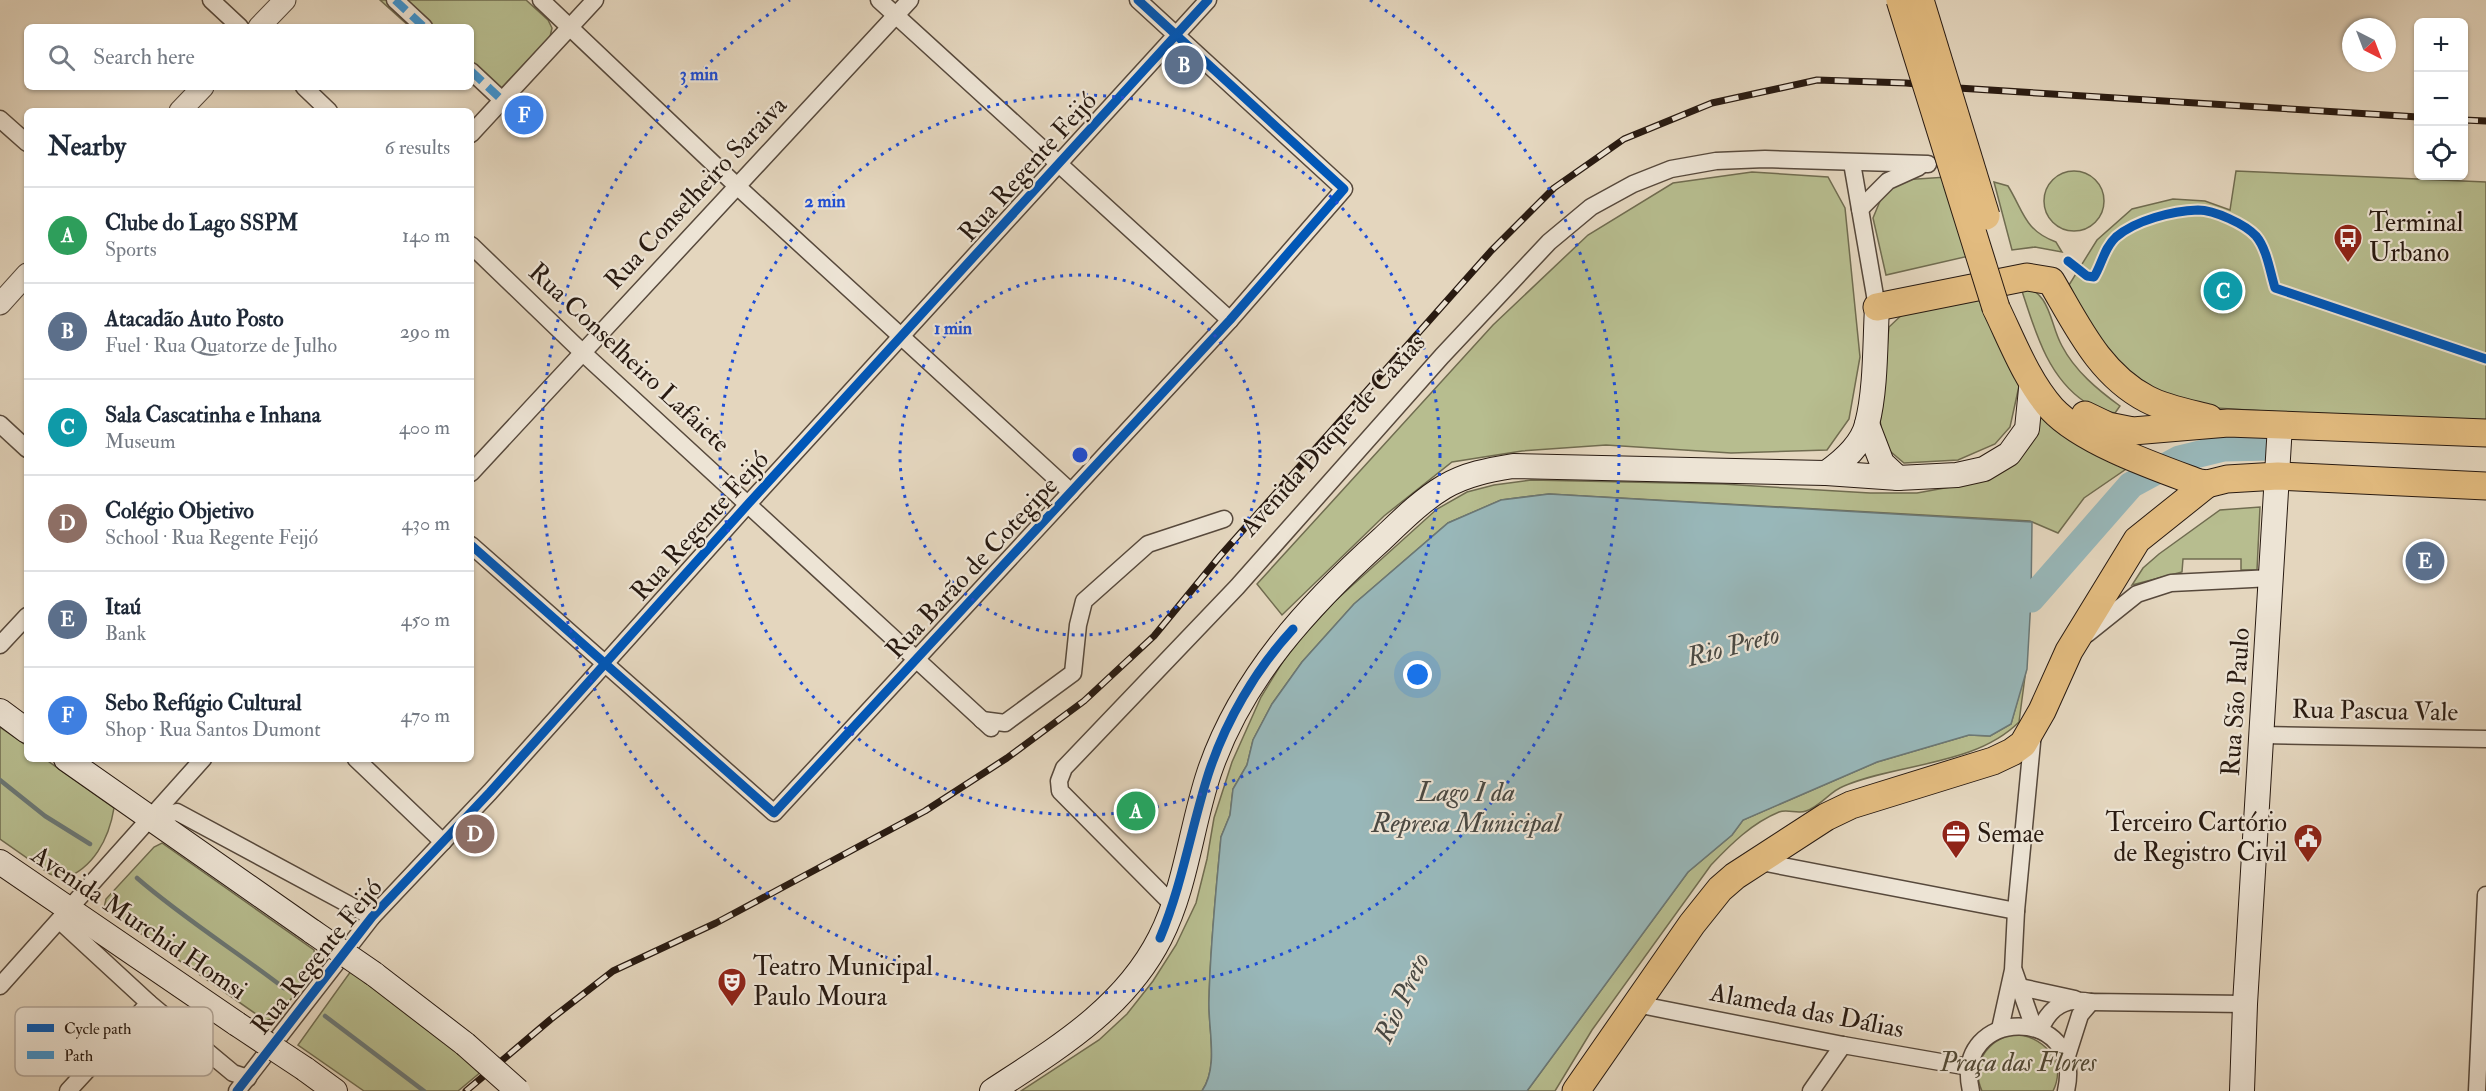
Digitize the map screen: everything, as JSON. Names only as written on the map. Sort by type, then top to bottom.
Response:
[{"type":"main road","points":[[1900,0],[2004,306],[2032,380],[2052,408],[2069,423],[2083,433],[2133,457],[2203,483],[2278,468],[2486,486]]},
{"type":"main road","points":[[1920,0],[2004,306],[2062,399],[2088,418],[2108,426],[2133,431],[2228,423]]},
{"type":"main road","points":[[1826,473],[1848,455],[1867,424],[1874,366],[1877,307],[2027,277],[2051,280],[2106,369],[2148,400],[2228,423],[2280,430],[2486,433]]},
{"type":"main road","points":[[992,1091],[1063,1045],[1094,1021],[1116,999],[1145,962],[1160,938],[1174,906],[1209,773],[1228,725],[1251,684],[1280,642],[1314,606],[1371,549],[1443,487],[1476,472],[1513,466],[1826,473],[1898,478],[1957,475],[1984,470],[2009,454],[2027,429],[2032,380]]},
{"type":"main road","points":[[1867,424],[1882,463],[1898,478]]},
{"type":"main road","name":"Rua São Paulo","points":[[2242,1091],[2245,1004],[2280,430]]},
{"type":"main road","points":[[1576,1091],[1709,903],[1735,876],[1826,817],[1851,805],[2002,758],[2023,744],[2033,728],[2068,651],[2137,540],[2203,483]]},
{"type":"main road","points":[[0,711],[24,729]]},
{"type":"main road","points":[[70,762],[148,819],[374,974],[465,1044],[518,1091]]},
{"type":"main road","name":"Avenida Murchid Homsi","points":[[0,862],[65,916],[210,1007]]},
{"type":"main road","name":"Avenida Murchid Homsi","points":[[213,1009],[335,1091]]},
{"type":"street","points":[[211,0],[237,24]]},
{"type":"street","points":[[263,24],[285,0]]},
{"type":"street","points":[[395,0],[421,24]]},
{"type":"street","points":[[541,0],[738,187],[1071,492]]},
{"type":"street","points":[[474,131],[595,0]]},
{"type":"street","points":[[879,0],[1230,320]]},
{"type":"street","name":"Rua Conselheiro Saraiva","points":[[474,470],[910,0]]},
{"type":"street","points":[[1138,0],[1176,34]]},
{"type":"street","name":"Rua Regente Feijó","points":[[237,1091],[372,917],[443,842],[1208,0]]},
{"type":"street","name":"Rua Barão de Cotegipe","points":[[605,662],[774,813],[1230,320],[1344,189],[1176,34]]},
{"type":"street","points":[[474,74],[502,100]]},
{"type":"street","points":[[183,108],[200,90]]},
{"type":"street","points":[[307,90],[326,108]]},
{"type":"street","points":[[0,119],[24,140]]},
{"type":"street","name":"Avenida Duque de Caxias","points":[[1174,906],[1060,791],[1059,781],[1064,768],[1237,587],[1442,356],[1549,242],[1591,207],[1633,184],[1671,169],[1716,161],[1765,159],[1852,164]]},
{"type":"street","points":[[1860,210],[1888,181],[1928,164],[1852,164],[1860,210],[1877,307]]},
{"type":"street","name":"Rua Conselheiro Lafaiete","points":[[474,248],[582,352],[987,724],[1005,723],[1073,673],[1078,624],[1084,601],[1148,544],[1224,519]]},
{"type":"street","points":[[0,304],[24,277]]},
{"type":"street","points":[[0,424],[24,446]]},
{"type":"street","points":[[474,548],[605,662]]},
{"type":"street","points":[[2068,651],[2137,594],[2171,583],[2272,578]]},
{"type":"street","points":[[0,645],[24,619]]},
{"type":"street","points":[[2000,1029],[2013,970],[2016,911],[2033,728]]},
{"type":"street","name":"Rua Pascua Vale","points":[[2262,735],[2486,739]]},
{"type":"street","points":[[0,986],[65,916],[200,762]]},
{"type":"street","points":[[359,762],[443,842]]},
{"type":"street","points":[[148,819],[177,812],[372,917]]},
{"type":"street","points":[[1756,861],[2016,911]]},
{"type":"street","points":[[2477,1091],[2486,895]]},
{"type":"street","points":[[65,916],[154,1007]]},
{"type":"street","points":[[2013,970],[2037,1029]]},
{"type":"street","points":[[2020,987],[2084,1001]]},
{"type":"street","points":[[2066,1059],[2084,1001]]},
{"type":"street","points":[[2037,1029],[2061,1004],[2084,1001],[2245,1004]]},
{"type":"street","points":[[145,1007],[149,1003]]},
{"type":"street","name":"Alameda das Dálias","points":[[1636,1004],[1844,1045],[1969,1066]]},
{"type":"street","points":[[1971,1091],[1969,1066],[1974,1051],[1985,1038],[2000,1029],[2011,1026],[2037,1029],[2055,1042],[2066,1059],[2069,1074],[2066,1091]]},
{"type":"street","points":[[1811,1091],[1844,1045]]},
{"type":"street","points":[[213,1056],[233,1073],[248,1078]]},
{"type":"street","points":[[68,1091],[82,1076]]},
{"type":"green space","points":[[380,0],[526,0],[548,20],[552,28],[550,37],[491,99],[474,84],[474,24],[407,24]]},
{"type":"green space","points":[[2074,171],[2095,180],[2104,201],[2095,222],[2074,231],[2053,222],[2044,201],[2053,180]]},
{"type":"green space","points":[[2236,171],[2486,182],[2486,425],[2169,405],[2134,390],[2069,301],[2069,285],[2097,240],[2132,209],[2173,199],[2205,201],[2230,210]]},
{"type":"green space","points":[[1752,172],[1828,177],[1845,208],[1860,357],[1849,419],[1827,450],[1731,453],[1606,445],[1522,451],[1452,462],[1384,516],[1282,615],[1257,584],[1493,325],[1588,235],[1673,183]]},
{"type":"green space","points":[[1947,177],[1969,256],[1886,275],[1873,218],[1885,189],[1902,180]]},
{"type":"green space","points":[[1994,182],[2008,186],[2031,226],[2037,232],[2056,242],[2062,252],[2035,247],[2012,250]]},
{"type":"green space","points":[[2020,285],[2038,294],[2044,301],[2067,355],[2088,379],[2120,406],[2115,413],[2088,404],[2060,379],[2036,334]]},
{"type":"green space","points":[[1983,294],[2019,386],[2010,427],[1995,444],[1958,460],[1904,463],[1884,446],[1880,420],[1889,327],[1907,310]]},
{"type":"green space","points":[[2037,404],[2129,467],[2084,498],[2058,533],[2030,521],[1549,494],[1501,500],[1448,523],[1354,604],[1302,662],[1272,704],[1253,740],[1247,765],[1233,789],[1230,815],[1221,837],[1210,980],[1209,1012],[1212,1048],[1210,1070],[1202,1091],[1021,1091],[1099,1040],[1127,1014],[1153,981],[1176,945],[1196,903],[1214,818],[1232,762],[1261,697],[1290,650],[1335,601],[1437,509],[1467,492],[1494,485],[1531,480],[1722,484],[1870,493],[1917,493],[1978,482]]},
{"type":"green space","points":[[2260,507],[2257,570],[2241,570],[2241,559],[2183,559],[2182,572],[2132,585],[2143,568],[2159,554],[2220,510]]},
{"type":"green space","points":[[2026,669],[2019,722],[2001,736],[1959,756],[1865,778],[1844,786],[1811,809],[1803,812],[1779,812],[1742,835],[1711,865],[1592,1030],[1555,1091],[1527,1091],[1688,872],[1732,835],[1743,820],[1877,762],[1969,735],[1990,736],[2011,724]]},
{"type":"green space","points":[[0,727],[24,744],[24,762],[49,762],[114,808],[108,831],[98,851],[83,868],[63,879],[50,874],[0,839]]},
{"type":"green space","points":[[162,843],[314,950],[316,969],[276,1017],[266,1021],[104,908],[106,899],[154,847]]},
{"type":"green space","points":[[351,971],[482,1071],[458,1091],[364,1091],[298,1045]]},
{"type":"green space","name":"Praça das Flores","points":[[2013,1034],[2034,1039],[2050,1052],[2057,1070],[2057,1080],[2053,1091],[1982,1091],[1978,1072],[1983,1055],[1996,1042]]},
{"type":"water","name":"Lago I da Represa Municipal","points":[[1549,494],[2032,522],[2027,669],[2011,724],[1990,736],[1969,735],[1877,762],[1743,820],[1732,835],[1688,872],[1527,1091],[1202,1091],[1210,1070],[1212,1048],[1209,1012],[1210,980],[1221,837],[1230,815],[1233,789],[1247,765],[1253,740],[1272,704],[1302,662],[1354,604],[1448,523],[1501,500]]},
{"type":"waterway","name":"Rio Preto","points":[[1995,600],[2031,599],[2131,485],[2179,459],[2224,448],[2273,447]]},
{"type":"waterway","points":[[0,780],[45,816],[90,844]]},
{"type":"waterway","points":[[137,878],[284,988]]},
{"type":"waterway","points":[[325,1016],[424,1091]]},
{"type":"railway","points":[[466,1091],[551,1019],[613,971],[716,923],[925,811],[1007,758],[1084,701],[1154,636],[1220,556],[1491,251],[1554,188],[1624,139],[1712,103],[1817,80],[1906,83],[2414,117]]},
{"type":"railway","points":[[2468,120],[2486,121]]},
{"type":"marked path","points":[[395,0],[421,24]]},
{"type":"marked path","points":[[474,74],[502,100]]},
{"type":"cycle path","points":[[474,548],[774,813],[1230,320],[1344,189],[1138,0]]},
{"type":"cycle path","points":[[237,1091],[372,917],[490,792],[749,503],[1208,0]]},
{"type":"cycle path","points":[[2068,261],[2087,276],[2094,277],[2112,241],[2124,231],[2144,221],[2177,212],[2198,210],[2212,212],[2237,222],[2256,236],[2266,254],[2275,288],[2486,359]]},
{"type":"cycle path","points":[[1160,938],[1174,898],[1208,775],[1223,735],[1254,679],[1293,629]]},
{"type":"place","name":"Atacadão Auto Posto","points":[[1184,65]]},
{"type":"place","name":"Sebo Refúgio Cultural","points":[[524,115]]},
{"type":"place","name":"Terminal Urbano","points":[[2348,264]]},
{"type":"place","name":"Sala Cascatinha e Inhana","points":[[2223,291]]},
{"type":"place","name":"Itaú","points":[[2425,561]]},
{"type":"place","name":"Clube do Lago SSPM","points":[[1136,811]]},
{"type":"place","name":"Colégio Objetivo","points":[[475,834]]},
{"type":"place","name":"Semae","points":[[1956,860]]},
{"type":"place","name":"Terceiro Cartório de Registro Civil","points":[[2308,864]]},
{"type":"place","name":"Teatro Municipal Paulo Moura","points":[[732,1008]]}]
